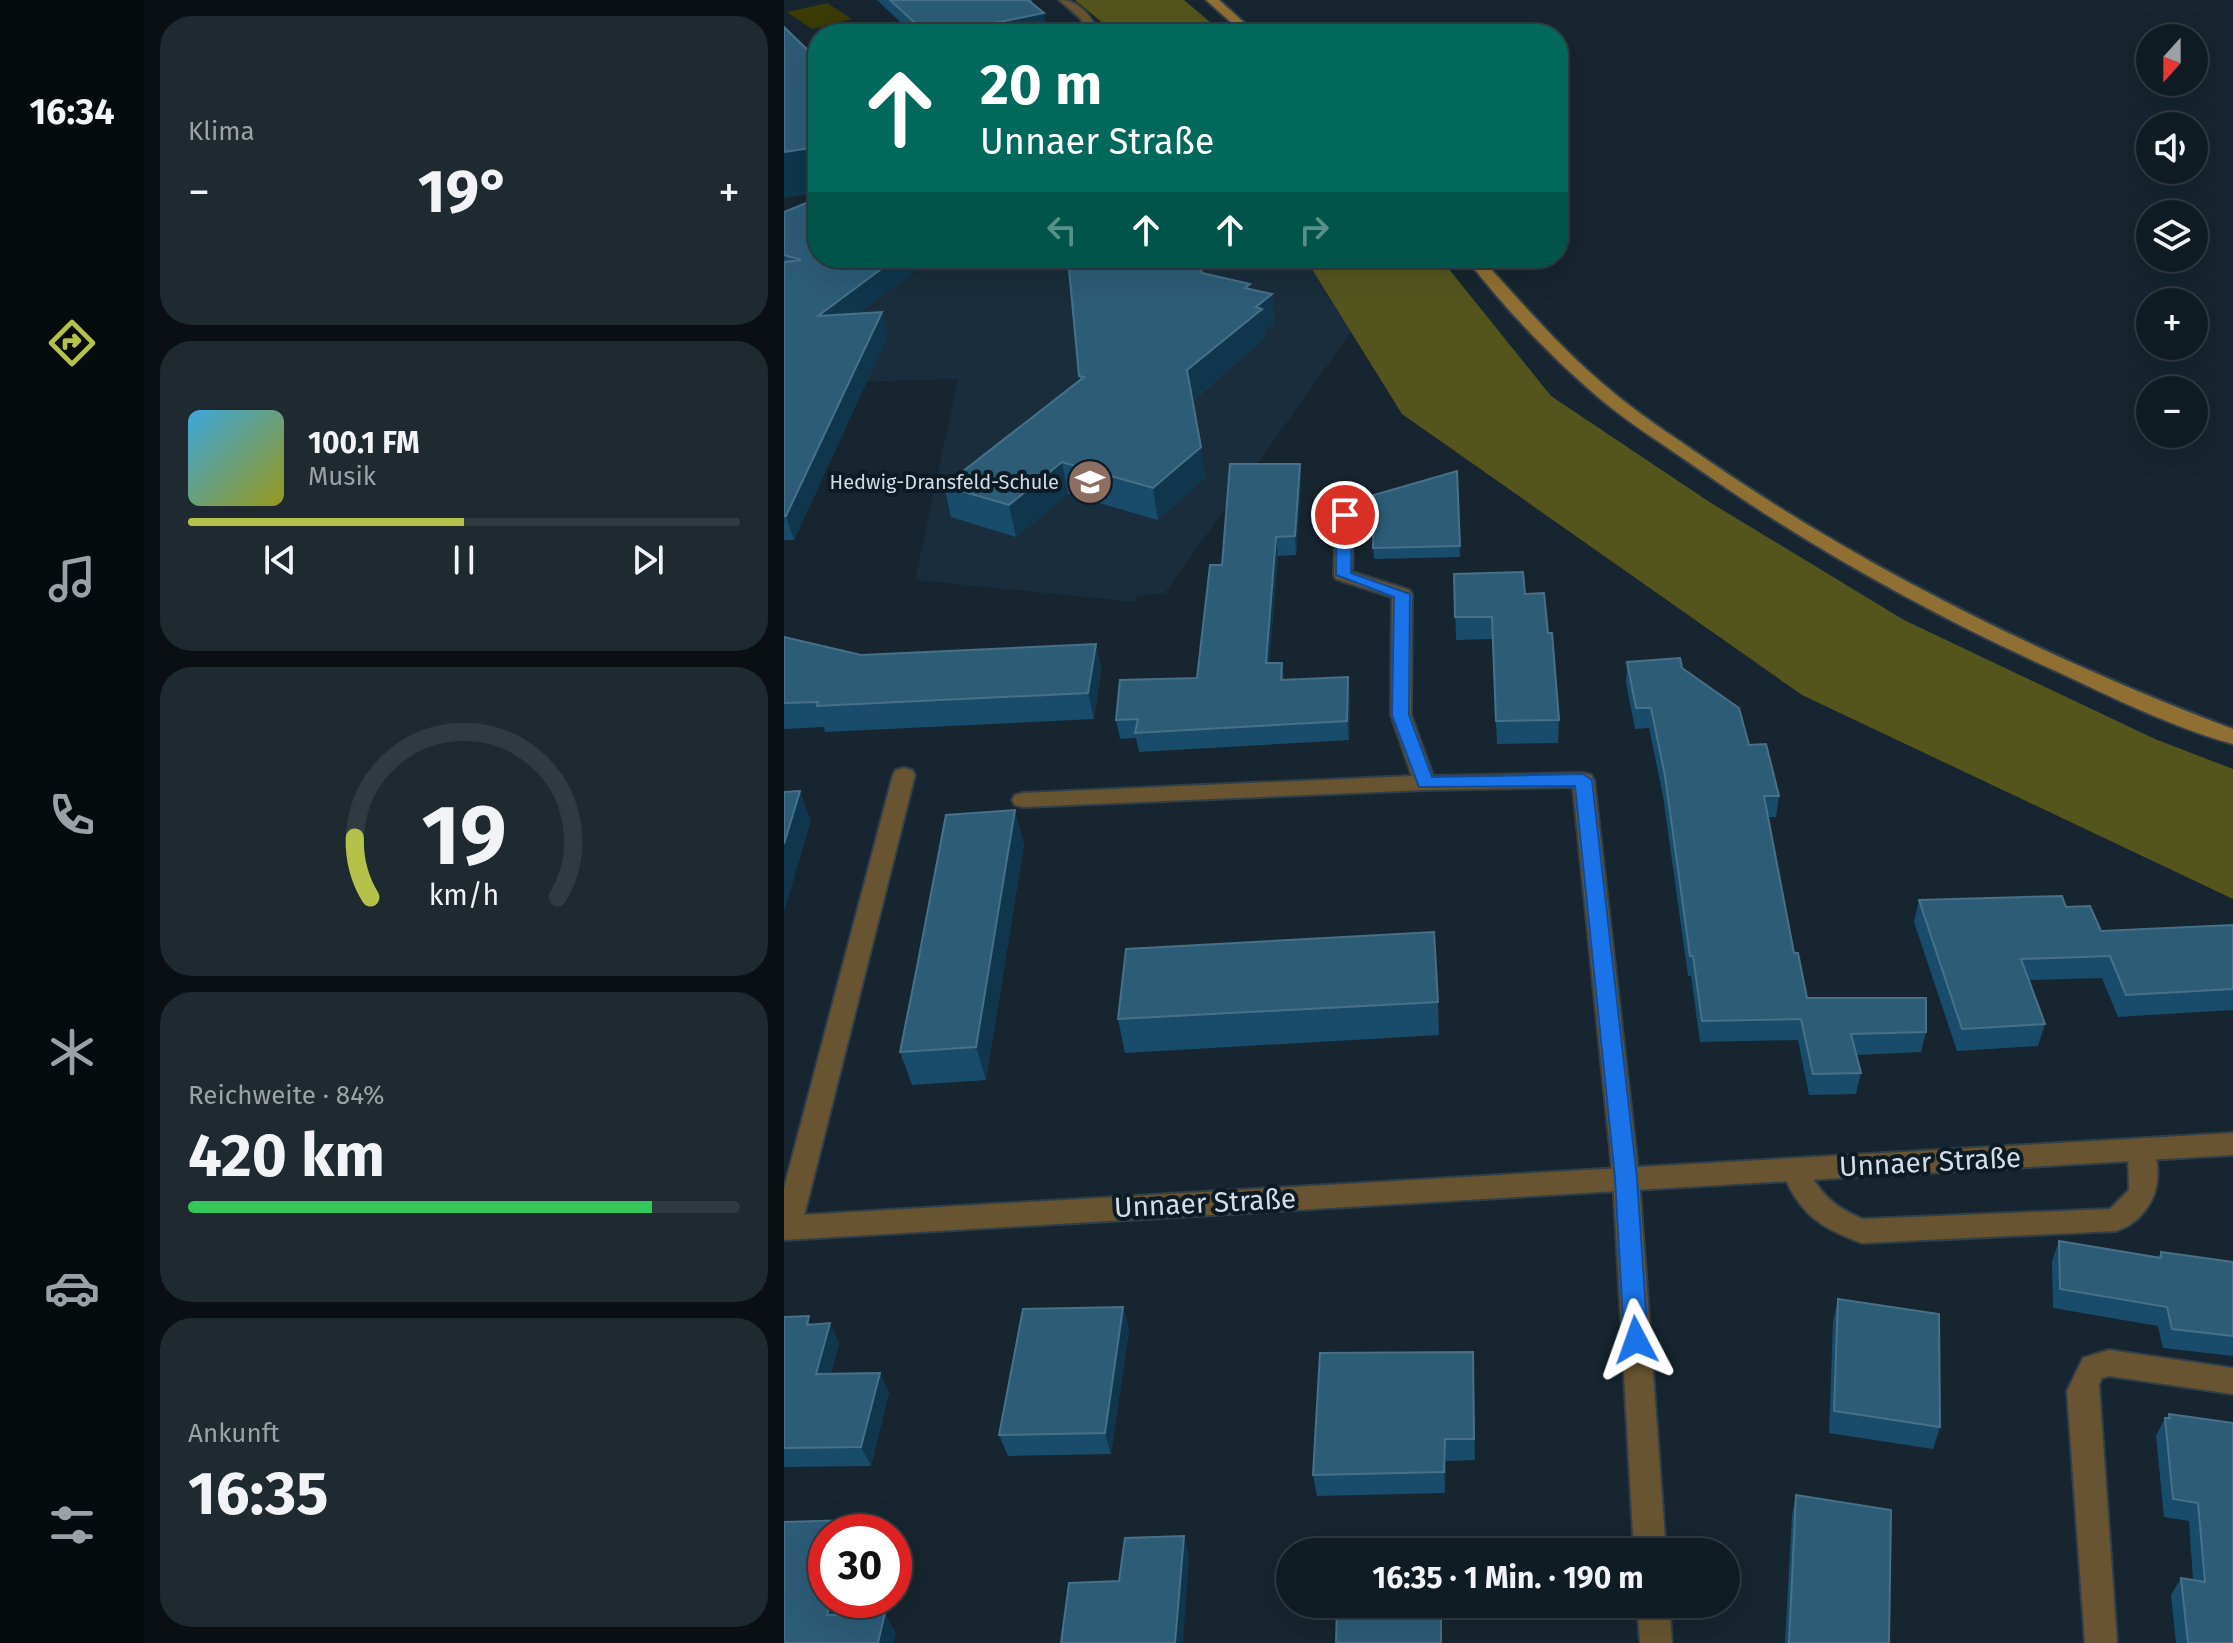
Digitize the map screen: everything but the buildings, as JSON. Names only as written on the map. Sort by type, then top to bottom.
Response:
[{"type":"main road","points":[[1212,0],[1240,24]]},
{"type":"main road","points":[[1483,268],[1594,385],[1739,492],[1928,602],[2050,660],[2233,737]]},
{"type":"street","points":[[1065,0],[1089,24]]},
{"type":"street","points":[[1345,515],[1343,575],[1402,594],[1401,715],[1425,783]]},
{"type":"street","points":[[785,1228],[904,775]]},
{"type":"street","points":[[1023,800],[1425,783],[1583,780],[1626,1178],[1649,1538]]},
{"type":"street","name":"Unnaer Straße","points":[[785,1228],[2233,1144]]},
{"type":"street","points":[[1794,1169],[1804,1196],[1831,1219],[1862,1231],[2116,1220],[2137,1205],[2146,1183],[2141,1150]]},
{"type":"street","points":[[2101,1643],[2082,1391],[2085,1379],[2093,1367],[2109,1363],[2233,1381]]},
{"type":"street","points":[[1654,1618],[1656,1643]]},
{"type":"shaded area","points":[[1075,0],[1184,0],[1212,24],[1104,24]]},
{"type":"shaded area","points":[[827,3],[852,19],[808,26],[787,12]]},
{"type":"shaded area","name":"Hedwig-Dransfeld-Schule","points":[[815,268],[1311,268],[1351,332],[1165,593],[1136,596],[1135,602],[915,580],[958,379],[784,384]]},
{"type":"shaded area","points":[[1311,268],[1448,268],[1551,396],[1711,503],[1904,620],[2155,739],[2233,769],[2233,899],[1802,695],[1402,414]]},
{"type":"place","name":"Hedwig-Dransfeld-Schule","points":[[1090,482]]},
{"type":"route","points":[[1345,515],[1343,575],[1402,594],[1401,715],[1425,783],[1583,780],[1626,1178],[1636,1340]]}]
